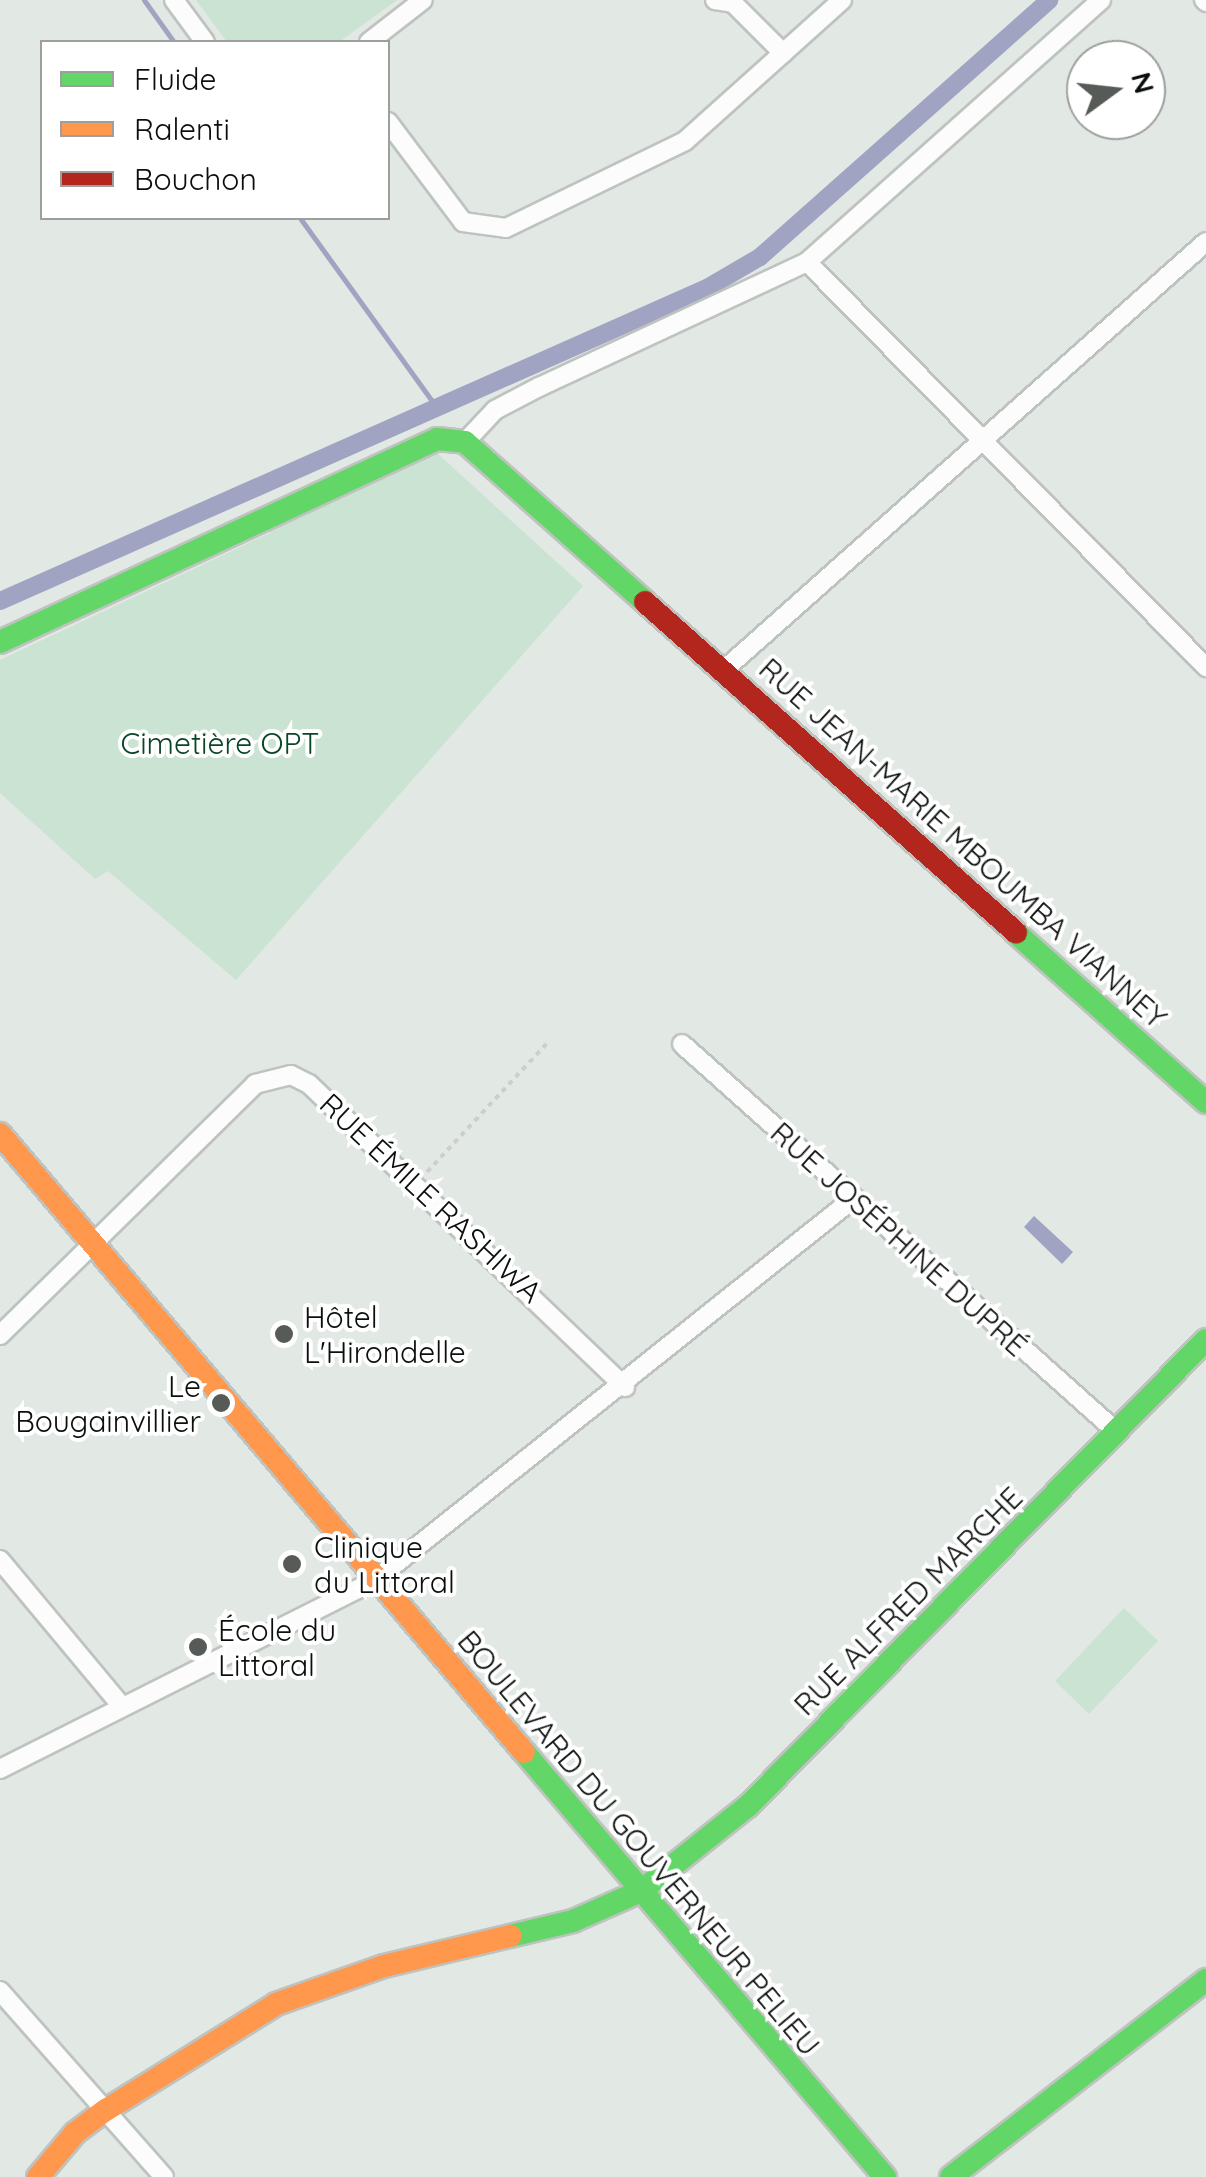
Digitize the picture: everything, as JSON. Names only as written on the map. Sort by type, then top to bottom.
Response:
[{"type":"street","points":[[174,0],[204,40]]},
{"type":"street","points":[[371,40],[423,0]]},
{"type":"street","points":[[714,0],[732,3],[783,53]]},
{"type":"street","points":[[390,125],[463,222],[506,228],[686,141],[842,0]]},
{"type":"street","points":[[0,642],[437,439],[465,442],[495,410],[807,262],[1100,0]]},
{"type":"street","points":[[725,669],[1206,242]]},
{"type":"street","points":[[807,262],[981,445],[1206,667]]},
{"type":"street","name":"RUE JEAN-MARIE MBOUMBA VIANNEY","points":[[465,442],[725,669],[1206,1102]]},
{"type":"street","name":"RUE JOSÉPHINE DUPRÉ","points":[[682,1044],[1118,1433]]},
{"type":"street","name":"RUE ÉMILE RASHIWA","points":[[95,1244],[255,1084],[272,1076],[309,1084],[625,1387]]},
{"type":"street","name":"BOULEVARD DU GOUVERNEUR PELIEU","points":[[0,1134],[885,2177]]},
{"type":"street","points":[[0,1770],[121,1705],[376,1580],[625,1387],[853,1199]]},
{"type":"street","points":[[0,1335],[95,1244]]},
{"type":"street","name":"RUE ALFRED MARCHE","points":[[38,2177],[75,2133],[106,2110],[276,2004],[384,1966],[574,1921],[641,1891],[748,1806],[1206,1340]]},
{"type":"street","points":[[0,1560],[121,1705]]},
{"type":"street","points":[[951,2177],[1206,1980]]},
{"type":"street","points":[[0,1990],[164,2177]]},
{"type":"path","points":[[416,1184],[550,1040]]},
{"type":"green space","points":[[196,0],[397,0],[342,40],[226,40]]},
{"type":"green space","name":"Cimetière OPT","points":[[437,453],[583,586],[236,980],[108,871],[95,879],[0,793],[0,660],[270,533],[268,525]]},
{"type":"green space","points":[[1124,1608],[1158,1641],[1089,1714],[1055,1681]]},
{"type":"water","points":[[1034,1216],[1073,1252],[1062,1264],[1024,1227]]},
{"type":"waterway","points":[[144,0],[173,40]]},
{"type":"waterway","points":[[0,601],[707,288],[760,257],[1049,0]]},
{"type":"waterway","points":[[301,220],[437,408]]},
{"type":"traffic: fast","points":[[0,642],[437,439],[465,442],[645,602]]},
{"type":"traffic: fast","points":[[1016,933],[1206,1102]]},
{"type":"traffic: fast","points":[[510,1936],[573,1921],[641,1891],[748,1806],[1206,1340]]},
{"type":"traffic: fast","points":[[524,1752],[885,2177]]},
{"type":"traffic: fast","points":[[951,2177],[1206,1980]]},
{"type":"traffic: slow","points":[[0,1134],[524,1752]]},
{"type":"traffic: slow","points":[[38,2177],[75,2133],[106,2110],[276,2004],[384,1966],[510,1936]]},
{"type":"traffic: jam","points":[[645,602],[1016,933]]},
{"type":"place","name":"Hôtel L'Hirondelle","points":[[284,1334]]},
{"type":"place","name":"Le Bougainvillier","points":[[221,1403]]},
{"type":"place","name":"Clinique du Littoral","points":[[292,1564]]},
{"type":"place","name":"École du Littoral","points":[[198,1647]]}]
